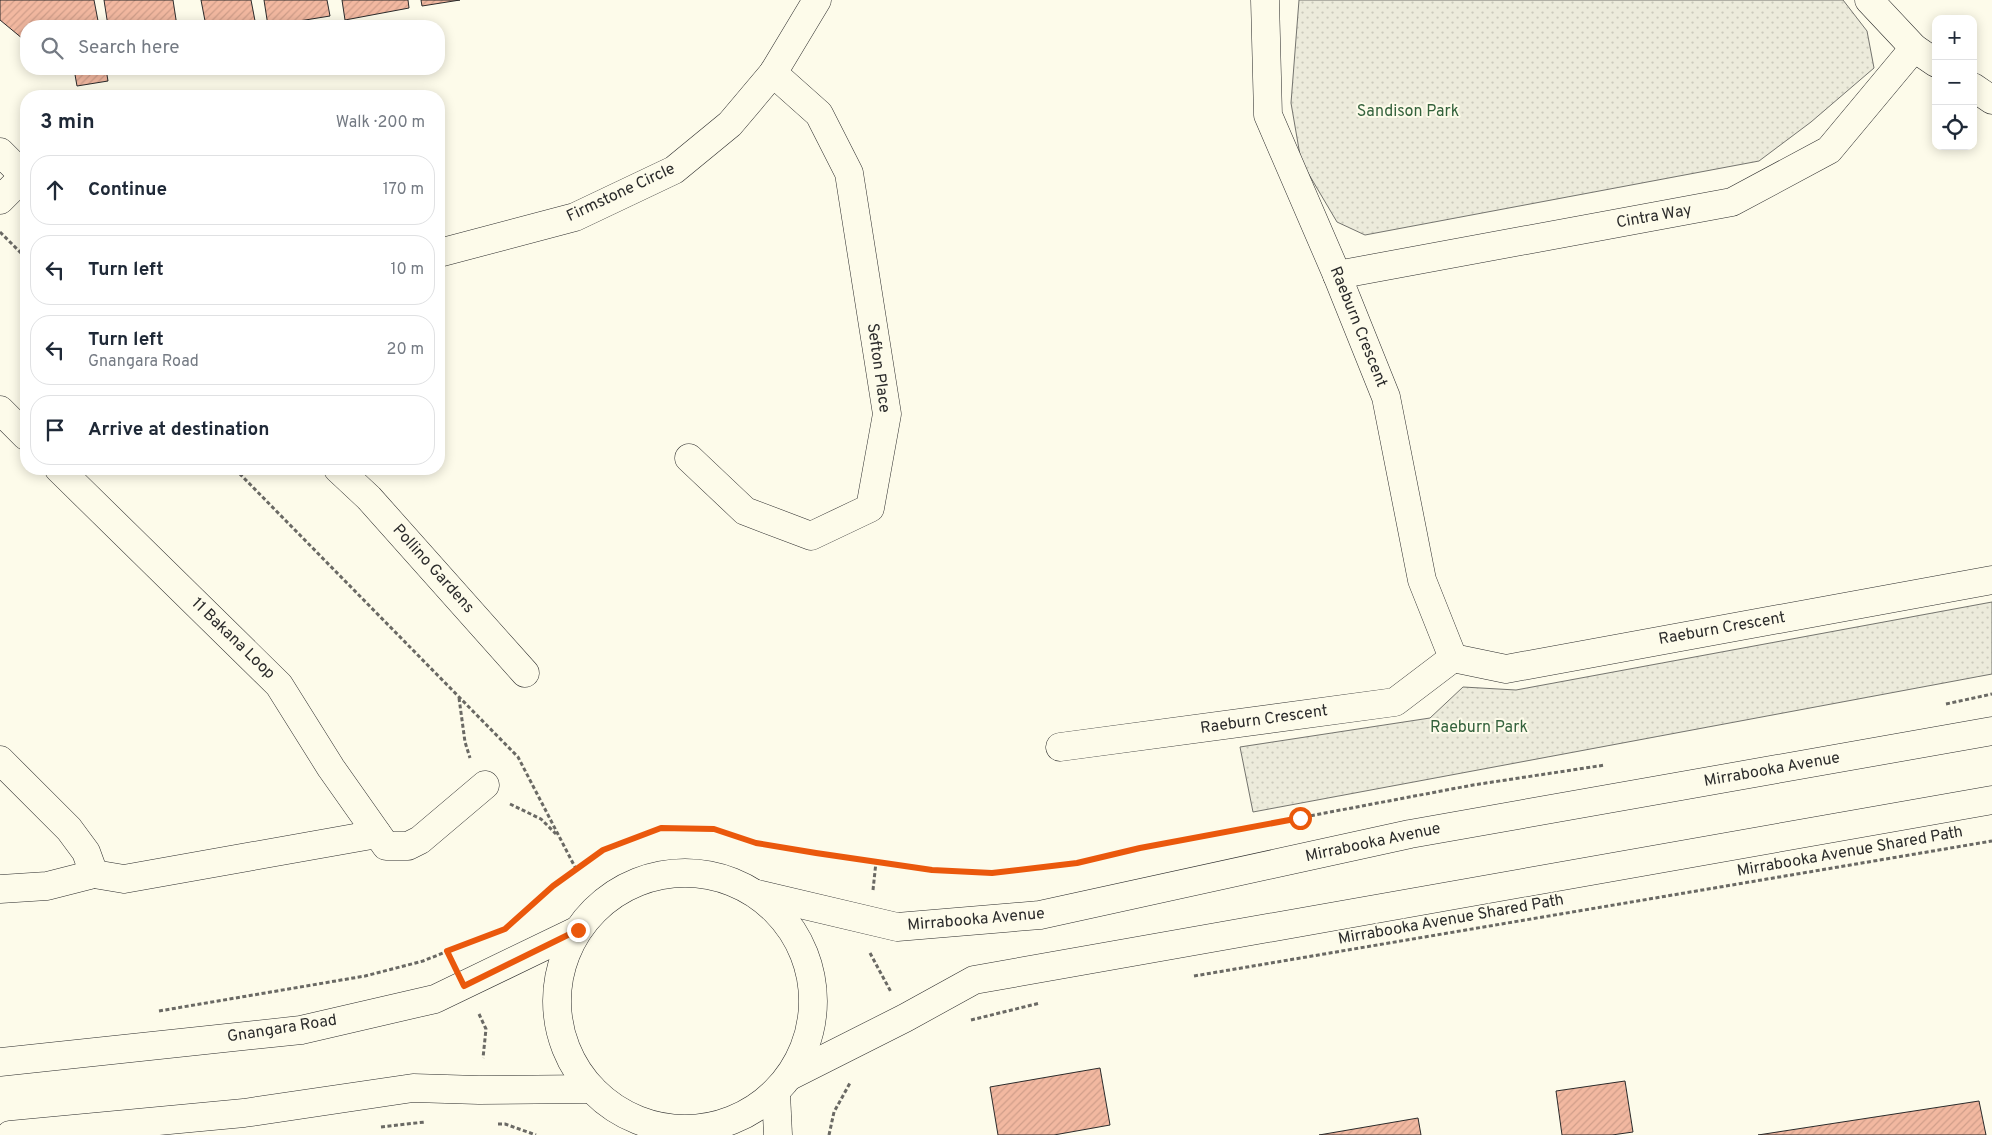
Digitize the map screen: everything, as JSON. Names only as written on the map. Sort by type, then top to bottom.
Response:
[{"type":"street","name":"Firmstone Circle","points":[[445,251],[575,217],[674,170],[730,124],[773,73],[817,0]]},
{"type":"street","name":"Raeburn Crescent","points":[[1265,0],[1268,115],[1338,275],[1386,397],[1422,580],[1453,658]]},
{"type":"street","points":[[1869,0],[1925,55]]},
{"type":"street","name":"Cintra Way","points":[[1338,275],[1732,202],[1829,150],[1925,55]]},
{"type":"street","name":"Sefton Place","points":[[689,458],[745,511],[811,536],[870,508],[887,414],[849,173],[819,114],[773,73]]},
{"type":"street","points":[[1977,90],[1992,100]]},
{"type":"street","points":[[0,152],[20,172]]},
{"type":"street","points":[[0,200],[20,182]]},
{"type":"street","points":[[1,414],[20,431]]},
{"type":"street","name":"11 Bakana Loop","points":[[65,475],[280,685],[331,768],[386,846],[408,846],[420,840],[485,785]]},
{"type":"street","name":"Pollino Gardens","points":[[344,475],[369,498],[525,673]]},
{"type":"street","name":"Raeburn Crescent","points":[[1060,748],[1395,702],[1453,658],[1506,669],[1992,580]]},
{"type":"street","name":"Mirrabooka Avenue","points":[[757,894],[897,927],[1040,915],[1410,834],[1992,731]]},
{"type":"street","points":[[0,760],[69,829],[86,852],[94,874]]},
{"type":"street","points":[[618,1111],[649,1125],[683,1130],[717,1126],[748,1113],[783,1085],[974,980],[1992,800]]},
{"type":"street","points":[[0,890],[46,886],[94,874],[124,879],[377,834]]},
{"type":"street","points":[[635,1135],[618,1111],[592,1089],[572,1061],[560,1029],[557,995],[564,961],[578,930],[605,900],[640,880],[680,872],[720,877],[757,894],[787,922],[806,959],[814,999],[808,1039],[783,1085],[778,1135]]},
{"type":"street","name":"Gnangara Road","points":[[0,1062],[301,1030],[435,999],[578,930]]},
{"type":"street","points":[[10,1135],[244,1113],[413,1088],[479,1090],[592,1089]]},
{"type":"path","points":[[0,232],[20,252]]},
{"type":"path","points":[[241,475],[518,757],[576,869]]},
{"type":"path","points":[[1944,705],[1992,694]]},
{"type":"path","points":[[505,929],[553,886],[603,850],[661,828],[714,829],[756,843],[808,852],[932,870],[992,873],[1077,863],[1140,848],[1473,785],[1606,764]]},
{"type":"path","name":"Mirrabooka Avenue Shared Path","points":[[1190,977],[1992,841]]},
{"type":"path","points":[[153,1012],[364,976],[423,960],[496,932]]},
{"type":"path","points":[[447,951],[486,1029],[479,1090]]},
{"type":"path","points":[[969,1020],[1044,1002]]},
{"type":"path","points":[[829,1135],[834,1112],[853,1078]]},
{"type":"path","points":[[373,1128],[430,1122]]},
{"type":"path","points":[[496,1124],[505,1124],[536,1135]]},
{"type":"green space","name":"Sandison Park","points":[[1299,0],[1843,0],[1867,31],[1874,68],[1811,122],[1759,161],[1365,235],[1337,222],[1301,161],[1291,103]]},
{"type":"green space","name":"Raeburn Park","points":[[1992,602],[1992,674],[1253,812],[1240,747],[1430,718],[1463,687],[1516,690]]},
{"type":"building","points":[[0,0],[94,0],[98,20],[20,20],[20,37],[0,20]]},
{"type":"building","points":[[104,0],[173,0],[176,20],[107,20]]},
{"type":"building","points":[[201,0],[251,0],[255,20],[205,20]]},
{"type":"building","points":[[264,0],[327,0],[330,16],[305,20],[267,20]]},
{"type":"building","points":[[342,0],[408,0],[409,8],[345,20]]},
{"type":"building","points":[[421,0],[460,0],[422,6]]},
{"type":"building","points":[[75,75],[107,75],[108,81],[77,86]]},
{"type":"building","points":[[1100,1068],[1110,1125],[1054,1135],[998,1135],[990,1087]]},
{"type":"building","points":[[1625,1081],[1633,1132],[1612,1135],[1562,1135],[1556,1091]]},
{"type":"building","points":[[1979,1101],[1986,1135],[1758,1135]]},
{"type":"building","points":[[1418,1118],[1421,1135],[1319,1135]]},
{"type":"route","points":[[578,930],[464,986],[447,951],[505,929],[553,886],[603,850],[661,828],[714,829],[731,833],[756,843],[816,853],[932,870],[992,873],[1077,863],[1140,848],[1300,818]]}]
